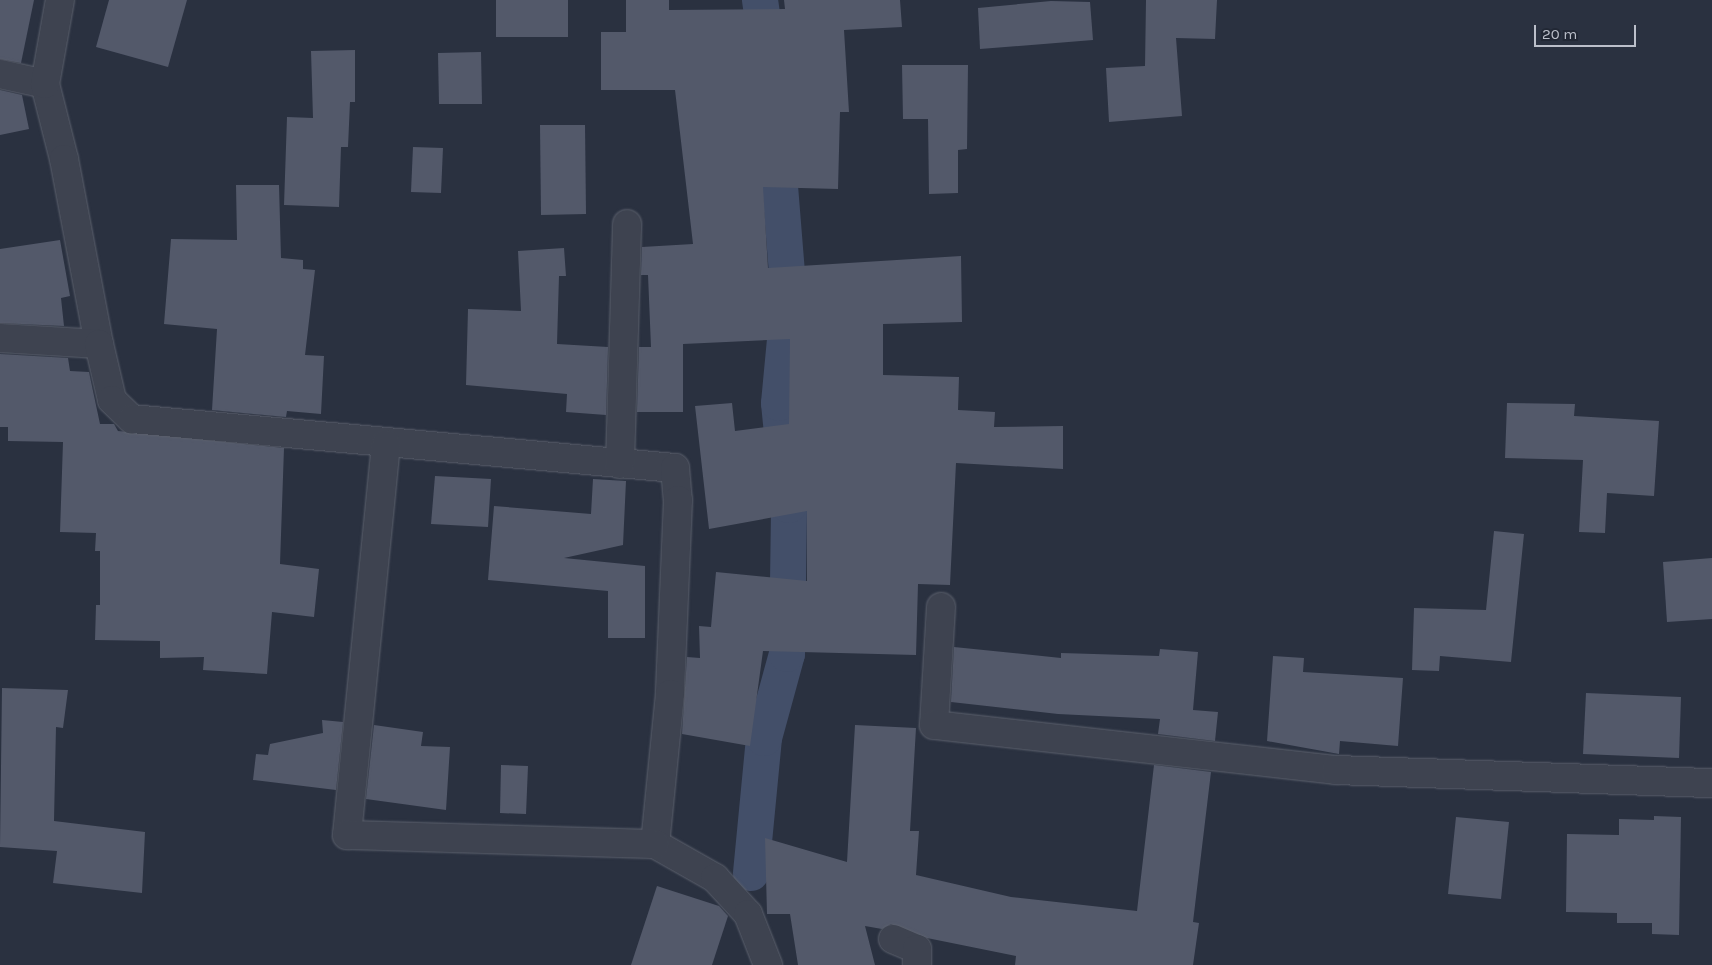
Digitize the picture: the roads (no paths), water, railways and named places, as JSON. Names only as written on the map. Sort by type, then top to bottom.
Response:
[{"type":"street","points":[[60,0],[45,84],[64,159],[99,344],[112,400],[132,419],[386,444],[675,468],[678,500],[670,694],[655,844]]},
{"type":"street","points":[[0,74],[45,84]]},
{"type":"street","points":[[620,464],[627,224]]},
{"type":"street","points":[[0,338],[99,344]]},
{"type":"street","points":[[386,444],[347,835],[655,844],[715,878],[748,914],[768,965]]},
{"type":"street","points":[[941,607],[934,725],[1336,770],[1712,783]]},
{"type":"street","points":[[893,939],[917,949],[917,965]]},
{"type":"waterway","points":[[760,0],[768,57]]},
{"type":"waterway","points":[[751,873],[764,738],[787,654],[789,505],[779,403],[789,298],[776,138]]}]
